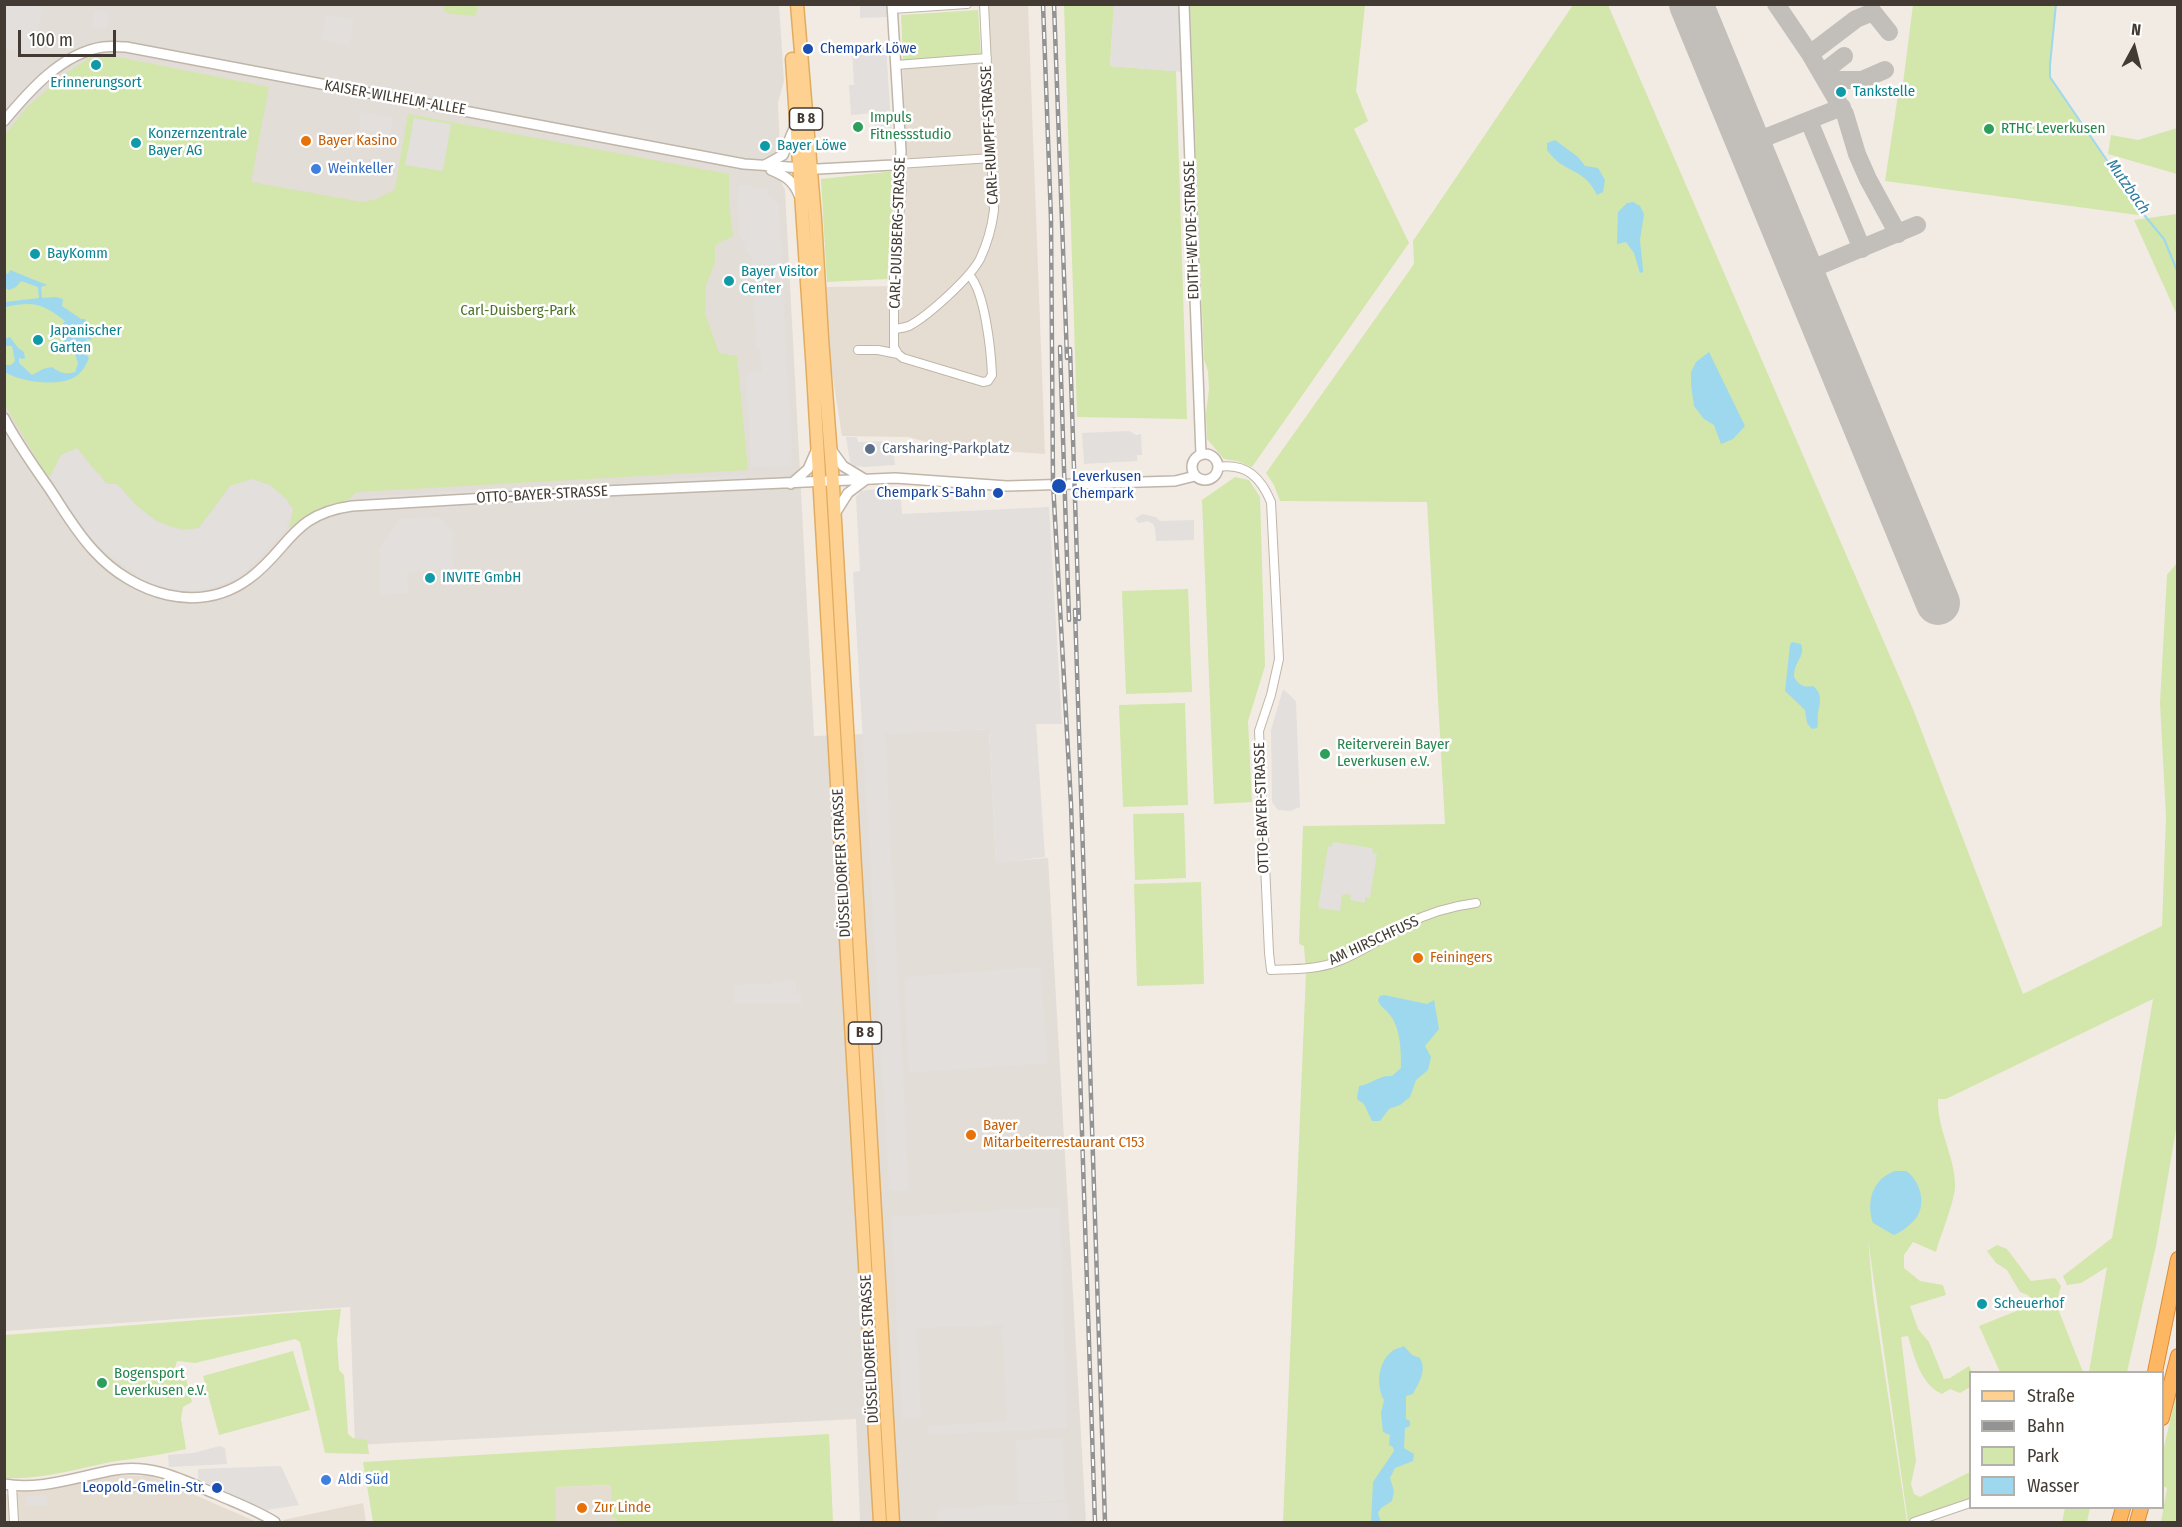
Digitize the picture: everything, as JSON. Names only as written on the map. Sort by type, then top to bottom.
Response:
[{"type":"highway","points":[[2155,1371],[2178,1259]]},
{"type":"highway","points":[[2164,1414],[2178,1356]]},
{"type":"main road","name":"B 8","points":[[789,4],[796,121],[805,168]]},
{"type":"main road","name":"B 8","points":[[797,4],[805,168],[803,204]]},
{"type":"main road","name":"DÜSSELDORFER STRASSE","points":[[805,168],[822,338],[824,447]]},
{"type":"main road","name":"DÜSSELDORFER STRASSE","points":[[803,204],[824,447],[868,1209],[880,1522]]},
{"type":"main road","name":"DÜSSELDORFER STRASSE","points":[[826,482],[834,514],[848,868]]},
{"type":"main road","name":"DÜSSELDORFER STRASSE","points":[[868,1209],[893,1522]]},
{"type":"street","points":[[892,7],[967,4]]},
{"type":"street","name":"CARL-RUMPFF-STRASSE","points":[[895,329],[907,327],[918,320],[969,275],[979,260],[993,220],[984,4]]},
{"type":"street","name":"EDITH-WEYDE-STRASSE","points":[[1185,4],[1201,455]]},
{"type":"street","name":"CARL-DUISBERG-STRASSE","points":[[892,7],[901,140],[901,158],[898,164],[902,187],[894,269],[894,347],[897,354]]},
{"type":"street","name":"KAISER-WILHELM-ALLEE","points":[[4,121],[55,69],[66,62],[82,53],[101,47],[126,47],[718,160],[763,166],[805,168],[898,164]]},
{"type":"street","points":[[896,65],[987,58]]},
{"type":"street","points":[[763,166],[776,161],[785,152],[796,121]]},
{"type":"street","points":[[898,164],[992,158]]},
{"type":"street","points":[[763,166],[789,178],[803,204]]},
{"type":"street","points":[[858,350],[878,350],[897,354],[983,382],[988,381],[992,375],[986,323],[975,280],[969,275]]},
{"type":"street","name":"OTTO-BAYER-STRASSE","points":[[4,418],[17,442],[95,553],[122,575],[141,586],[167,595],[185,598],[211,596],[243,583],[262,567],[301,526],[316,516],[342,507],[604,491],[912,478],[1007,486],[1175,481],[1195,476]]},
{"type":"street","points":[[791,484],[808,469],[824,447],[843,466],[866,480],[848,493],[834,514]]},
{"type":"street","points":[[1201,455],[1211,456],[1216,460],[1218,467],[1216,475],[1211,479],[1202,480],[1195,476],[1193,466],[1194,461],[1201,455]]},
{"type":"street","name":"OTTO-BAYER-STRASSE","points":[[1218,467],[1237,468],[1256,477],[1266,489],[1271,502],[1279,659],[1271,695],[1259,731],[1271,970]]},
{"type":"street","name":"AM HIRSCHFUSS","points":[[1271,970],[1296,970],[1335,963],[1408,924],[1464,904],[1476,903]]},
{"type":"street","points":[[14,1522],[8,1485],[32,1486],[116,1470],[146,1468],[199,1486],[275,1522]]},
{"type":"street","points":[[1914,1522],[1969,1504]]},
{"type":"shaded area","points":[[5,4],[43,5],[33,51],[5,50]]},
{"type":"shaded area","points":[[5,5],[779,5],[784,81],[778,102],[780,153],[770,159],[785,190],[814,736],[989,729],[996,862],[1048,858],[1086,1522],[860,1522],[856,1419],[355,1445],[350,1307],[5,1331]]},
{"type":"shaded area","points":[[860,5],[886,5],[887,17],[860,18]]},
{"type":"shaded area","points":[[988,5],[1028,5],[1045,454],[947,447],[908,437],[842,436],[828,346],[826,287],[903,286],[906,167],[903,68],[991,62]]},
{"type":"shaded area","points":[[1114,5],[1181,5],[1182,72],[1110,66]]},
{"type":"shaded area","points":[[95,10],[110,13],[106,30],[91,27]]},
{"type":"shaded area","points":[[326,14],[354,20],[349,46],[321,40]]},
{"type":"shaded area","points":[[886,46],[892,140],[876,141],[874,113],[851,115],[849,85],[854,85],[852,48]]},
{"type":"shaded area","points":[[361,112],[393,118],[390,135],[359,129]]},
{"type":"shaded area","points":[[414,118],[451,124],[443,171],[405,165]]},
{"type":"shaded area","points":[[738,185],[769,189],[768,196],[779,203],[792,466],[751,467],[746,373],[762,372],[761,349],[756,349],[754,297],[758,296],[757,271],[753,272],[752,259],[739,235]]},
{"type":"shaded area","points":[[1129,431],[1136,435],[1141,434],[1142,455],[1137,455],[1137,461],[1084,464],[1082,433]]},
{"type":"shaded area","name":"Carsharing-Parkplatz","points":[[846,437],[857,437],[858,442],[892,441],[895,465],[855,466],[850,462]]},
{"type":"shaded area","points":[[77,448],[106,484],[117,484],[137,506],[156,521],[182,531],[199,528],[230,486],[252,479],[270,485],[286,499],[293,509],[286,529],[241,576],[217,586],[193,591],[169,589],[143,580],[89,539],[50,477],[61,455]]},
{"type":"shaded area","points":[[746,475],[746,479],[653,485],[652,480]]},
{"type":"shaded area","points":[[593,484],[593,488],[512,493],[512,488]]},
{"type":"shaded area","points":[[900,488],[902,514],[1049,507],[1062,724],[1036,724],[1045,857],[996,863],[989,729],[885,734],[909,1189],[889,1191],[853,572],[860,571],[856,497],[861,491]]},
{"type":"shaded area","points":[[501,489],[501,493],[438,497],[438,492]]},
{"type":"shaded area","points":[[433,493],[434,497],[367,501],[372,496]]},
{"type":"shaded area","points":[[591,496],[591,498],[437,507],[437,505]]},
{"type":"shaded area","points":[[1142,514],[1156,517],[1160,521],[1194,520],[1194,540],[1156,541],[1153,524],[1148,521],[1139,523],[1135,519]]},
{"type":"shaded area","points":[[440,517],[452,532],[453,569],[407,572],[408,593],[380,595],[379,549],[400,519]]},
{"type":"shaded area","points":[[1283,689],[1296,701],[1300,807],[1290,811],[1278,810],[1272,802],[1271,730]]},
{"type":"shaded area","points":[[1333,842],[1373,848],[1372,853],[1377,854],[1370,898],[1365,897],[1365,903],[1350,900],[1351,895],[1345,894],[1342,896],[1340,911],[1318,908],[1328,846],[1332,847]]},
{"type":"shaded area","points":[[1041,967],[1047,1063],[909,1073],[904,977]]},
{"type":"shaded area","points":[[796,980],[796,993],[801,994],[802,1003],[734,1003],[733,985],[773,984],[773,982]]},
{"type":"shaded area","points":[[1060,1207],[1067,1428],[928,1435],[927,1426],[1007,1421],[1002,1325],[916,1328],[921,1418],[902,1419],[891,1217]]},
{"type":"shaded area","points":[[1062,1438],[1065,1500],[1019,1503],[1016,1440]]},
{"type":"shaded area","points":[[220,1446],[225,1448],[227,1464],[169,1467],[168,1455],[193,1453]]},
{"type":"shaded area","points":[[281,1466],[299,1505],[267,1510],[198,1479],[198,1469]]},
{"type":"shaded area","points":[[117,1475],[151,1476],[257,1522],[5,1522],[4,1495]]},
{"type":"shaded area","points":[[611,1485],[612,1518],[618,1519],[618,1522],[556,1522],[554,1487]]},
{"type":"shaded area","points":[[47,1494],[47,1505],[26,1506],[26,1496]]},
{"type":"shaded area","points":[[1068,1502],[1069,1522],[938,1522],[937,1509]]},
{"type":"shaded area","points":[[363,1503],[366,1522],[286,1522],[283,1520]]},
{"type":"green space","points":[[443,5],[477,5],[477,13],[474,16],[450,14],[444,11]]},
{"type":"green space","points":[[1064,5],[1114,5],[1110,66],[1176,71],[1187,419],[1077,417]]},
{"type":"green space","points":[[1190,5],[1365,5],[1356,91],[1368,121],[1354,129],[1409,243],[1252,467],[1224,459],[1207,439],[1206,413],[1209,389],[1208,371],[1204,359]]},
{"type":"green space","points":[[1573,5],[1608,5],[1913,709],[2023,994],[2162,926],[2166,817],[2160,703],[2167,575],[2177,563],[2178,1118],[2156,1246],[2127,1371],[2089,1371],[2107,1267],[2081,1283],[2067,1285],[2063,1276],[2112,1238],[2153,999],[1946,1099],[1938,1099],[1940,1121],[1954,1174],[1955,1191],[1936,1252],[1913,1242],[1904,1255],[1904,1268],[1920,1281],[1943,1285],[1946,1295],[1910,1306],[1918,1329],[1929,1342],[1944,1379],[1950,1378],[1969,1366],[1972,1371],[1969,1371],[1969,1388],[1960,1393],[1950,1389],[1942,1394],[1935,1390],[1924,1377],[1908,1336],[1901,1337],[1916,1461],[1911,1484],[1914,1494],[1920,1497],[1969,1472],[1969,1501],[1908,1522],[1868,1239],[1873,1295],[1907,1522],[1283,1522],[1306,973],[1304,946],[1299,944],[1303,826],[1445,824],[1427,502],[1280,501],[1266,473],[1414,264],[1413,241]]},
{"type":"green space","name":"RTHC Leverkusen","points":[[1913,5],[2056,5],[2050,77],[2145,216],[1885,181],[1898,95],[1902,91]]},
{"type":"green space","points":[[978,10],[981,55],[903,60],[901,15]]},
{"type":"green space","name":"Carl-Duisberg-Park","points":[[118,57],[269,87],[251,182],[362,202],[377,199],[395,189],[408,114],[729,174],[729,202],[733,236],[715,245],[715,263],[706,285],[705,313],[719,353],[737,356],[748,470],[357,492],[348,500],[311,513],[289,528],[293,509],[286,499],[230,487],[199,528],[186,529],[162,524],[134,503],[117,484],[106,484],[100,474],[61,456],[50,477],[45,473],[5,405],[4,136],[27,107],[65,74],[89,58]]},
{"type":"green space","points":[[2177,128],[2177,174],[2108,154],[2111,135],[2138,140]]},
{"type":"green space","points":[[896,171],[887,279],[827,282],[821,179]]},
{"type":"green space","points":[[2178,214],[2177,315],[2134,220]]},
{"type":"green space","points":[[1235,477],[1249,480],[1260,497],[1265,666],[1248,721],[1252,802],[1214,804],[1202,500]]},
{"type":"green space","points":[[1188,589],[1192,692],[1126,694],[1122,591]]},
{"type":"green space","points":[[1185,703],[1188,805],[1123,807],[1119,705]]},
{"type":"green space","points":[[1184,813],[1186,878],[1135,880],[1133,814]]},
{"type":"green space","points":[[1201,882],[1204,984],[1137,986],[1134,884]]},
{"type":"green space","points":[[1997,1245],[2007,1249],[2031,1281],[2055,1278],[2061,1286],[2056,1304],[2083,1371],[2000,1371],[1979,1326],[2034,1304],[2028,1295],[2020,1292],[2007,1270],[1996,1263],[1987,1251]]},
{"type":"green space","points":[[341,1309],[337,1340],[339,1370],[344,1375],[348,1434],[353,1438],[367,1440],[369,1454],[325,1453],[300,1342],[295,1339],[195,1363],[177,1361],[174,1372],[184,1371],[192,1402],[183,1407],[181,1419],[186,1449],[45,1476],[5,1478],[5,1335]]},
{"type":"green space","points":[[293,1351],[310,1410],[219,1435],[203,1376]]},
{"type":"green space","points":[[2177,1391],[2177,1522],[2161,1522],[2167,1488],[2164,1486],[2164,1447]]},
{"type":"green space","points":[[829,1434],[833,1522],[618,1522],[617,1519],[612,1518],[611,1485],[555,1487],[556,1522],[373,1522],[363,1462]]},
{"type":"green space","points":[[2065,1509],[2090,1509],[2087,1522],[2062,1522]]},
{"type":"water","points":[[1555,140],[1578,157],[1585,166],[1598,168],[1605,180],[1603,192],[1597,195],[1586,179],[1554,158],[1547,150],[1547,143]]},
{"type":"water","points":[[1633,202],[1640,206],[1644,214],[1640,240],[1643,272],[1640,273],[1634,253],[1626,242],[1617,244],[1618,212],[1627,203]]},
{"type":"water","points":[[10,270],[47,285],[41,287],[42,298],[63,299],[62,306],[81,319],[85,319],[92,340],[86,339],[89,343],[83,350],[89,358],[82,371],[75,377],[59,382],[39,382],[29,381],[5,372],[5,365],[11,365],[15,361],[12,346],[5,346],[5,339],[10,337],[24,352],[25,359],[19,358],[19,363],[32,375],[52,367],[63,373],[72,373],[75,372],[78,363],[73,348],[63,347],[64,337],[59,329],[65,321],[50,310],[37,305],[23,304],[5,307],[5,302],[39,298],[38,287],[21,281],[16,287],[9,290],[5,288],[5,273],[8,274]]},
{"type":"water","points":[[1709,352],[1745,426],[1733,439],[1721,444],[1714,425],[1704,419],[1694,406],[1691,385],[1691,372],[1696,362]]},
{"type":"water","points":[[1792,642],[1801,644],[1802,649],[1794,677],[1802,685],[1813,686],[1820,695],[1817,728],[1812,729],[1807,723],[1805,710],[1785,691]]},
{"type":"water","points":[[1384,995],[1427,1004],[1434,1000],[1439,1029],[1425,1046],[1431,1057],[1428,1070],[1416,1080],[1410,1097],[1400,1105],[1389,1109],[1380,1121],[1372,1121],[1364,1104],[1357,1099],[1359,1086],[1392,1076],[1401,1068],[1400,1040],[1394,1021],[1378,1000]]},
{"type":"water","points":[[1895,1171],[1906,1171],[1915,1180],[1920,1193],[1921,1206],[1912,1223],[1894,1235],[1873,1223],[1870,1207],[1876,1185]]},
{"type":"water","points":[[1404,1346],[1412,1355],[1420,1358],[1423,1367],[1413,1394],[1406,1396],[1406,1419],[1410,1421],[1410,1426],[1405,1428],[1404,1448],[1414,1454],[1413,1461],[1395,1468],[1390,1478],[1394,1491],[1392,1501],[1381,1508],[1378,1513],[1381,1522],[1371,1522],[1373,1482],[1394,1451],[1389,1445],[1390,1435],[1383,1432],[1381,1413],[1384,1400],[1379,1382],[1381,1369],[1393,1350]]},
{"type":"waterway","name":"Mutzbach","points":[[2056,4],[2050,77],[2145,216],[2164,239],[2178,273]]},
{"type":"taxiway","points":[[1776,4],[1810,54]]},
{"type":"taxiway","points":[[1889,32],[1873,12],[1856,19],[1810,54],[1845,114],[1857,154],[1868,179],[1898,234]]},
{"type":"taxiway","points":[[1822,73],[1844,56]]},
{"type":"taxiway","points":[[1826,80],[1862,80],[1885,70]]},
{"type":"taxiway","points":[[1749,144],[1842,107]]},
{"type":"taxiway","points":[[1809,121],[1862,249]]},
{"type":"taxiway","points":[[1802,273],[1917,225]]},
{"type":"runway","points":[[1691,4],[1938,603]]},
{"type":"railway","points":[[1043,4],[1051,219],[1053,483],[1071,804],[1095,1522]]},
{"type":"railway","points":[[1054,4],[1067,358]]},
{"type":"railway","points":[[1060,347],[1069,620]]},
{"type":"railway","points":[[1070,349],[1079,619]]},
{"type":"railway","points":[[1075,610],[1105,1522]]},
{"type":"place","name":"Chempark Löwe","points":[[808,49]]},
{"type":"place","name":"Erinnerungsort","points":[[96,65]]},
{"type":"place","name":"Tankstelle","points":[[1841,92]]},
{"type":"place","name":"Impuls Fitnessstudio","points":[[858,127]]},
{"type":"place","name":"RTHC Leverkusen","points":[[1989,129]]},
{"type":"place","name":"Bayer Kasino","points":[[306,141]]},
{"type":"place","name":"Konzernzentrale Bayer AG","points":[[136,143]]},
{"type":"place","name":"Bayer Löwe","points":[[765,146]]},
{"type":"place","name":"Weinkeller","points":[[316,169]]},
{"type":"place","name":"BayKomm","points":[[35,254]]},
{"type":"place","name":"Bayer Visitor Center","points":[[729,281]]},
{"type":"place","name":"Japanischer Garten","points":[[38,340]]},
{"type":"place","name":"Carsharing-Parkplatz","points":[[870,449]]},
{"type":"place","name":"Leverkusen Chempark","points":[[1059,486]]},
{"type":"place","name":"Chempark S-Bahn","points":[[998,493]]},
{"type":"place","name":"INVITE GmbH","points":[[430,578]]},
{"type":"place","name":"Reiterverein Bayer Leverkusen e.V.","points":[[1325,754]]},
{"type":"place","name":"Feiningers","points":[[1418,958]]},
{"type":"place","name":"Bayer Mitarbeiterrestaurant C153","points":[[971,1135]]},
{"type":"place","name":"Scheuerhof","points":[[1982,1304]]},
{"type":"place","name":"Bogensport Leverkusen e.V.","points":[[102,1383]]},
{"type":"place","name":"Aldi Süd","points":[[326,1480]]},
{"type":"place","name":"Leopold-Gmelin-Str.","points":[[217,1488]]},
{"type":"place","name":"Zur Linde","points":[[582,1508]]}]
